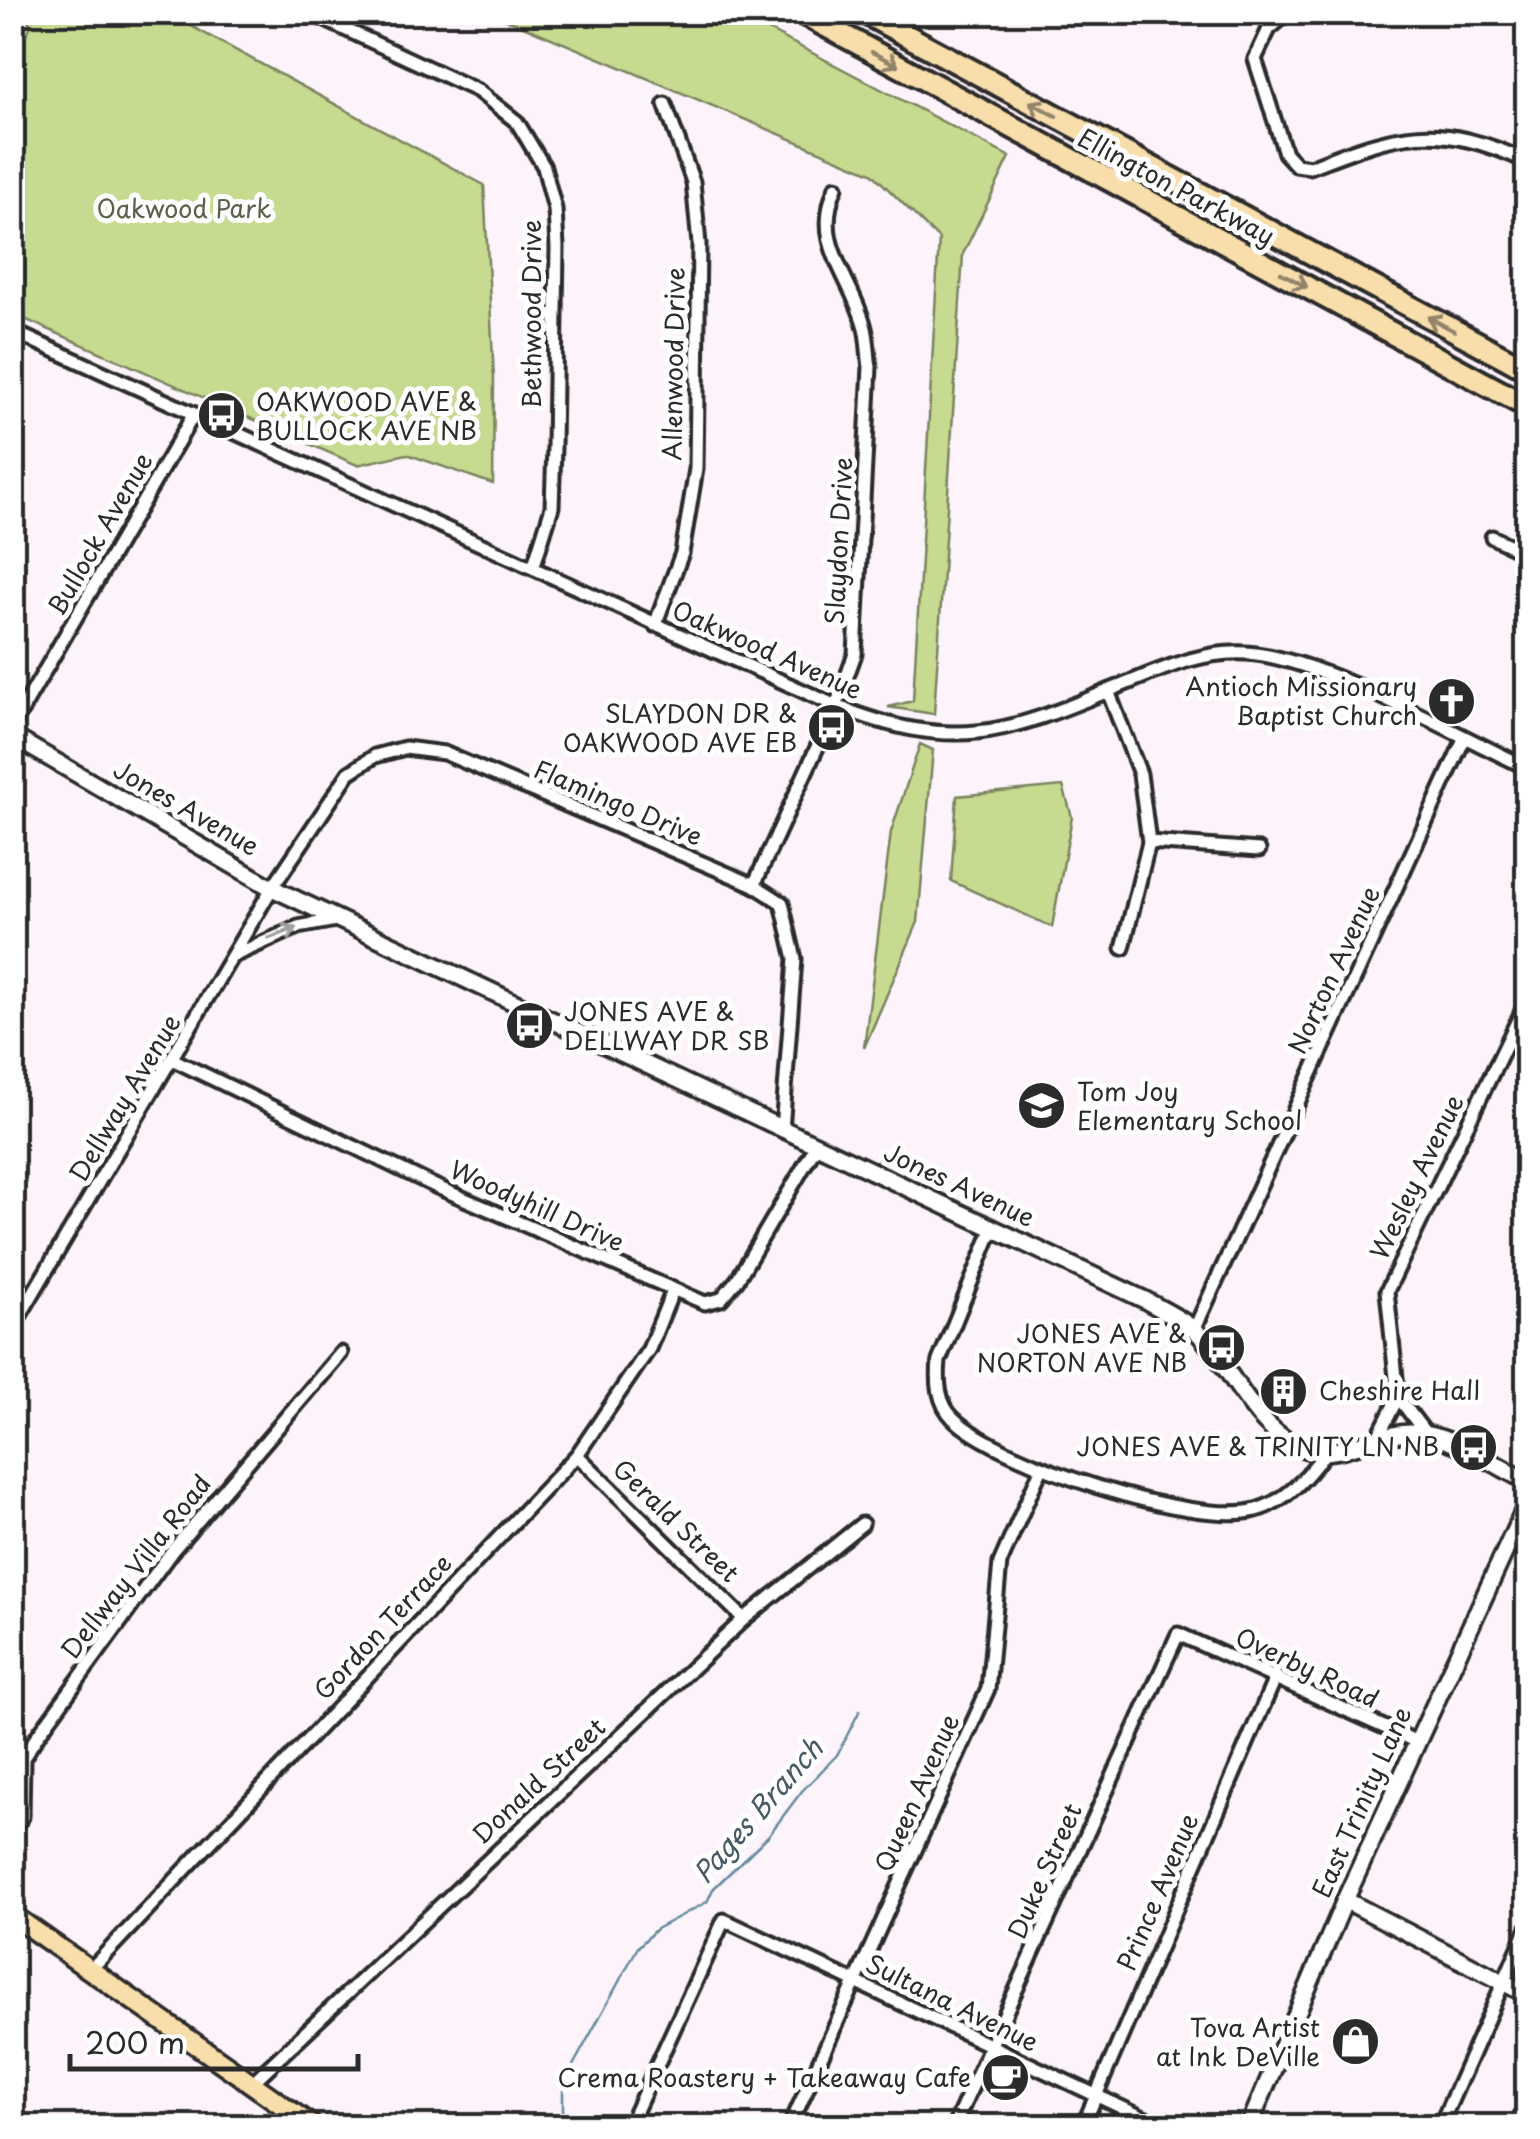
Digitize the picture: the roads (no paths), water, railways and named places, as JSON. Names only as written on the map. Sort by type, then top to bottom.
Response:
[{"type":"highway","name":"Ellington Parkway","points":[[800,12],[1528,407]]},
{"type":"highway","name":"Ellington Parkway","points":[[864,12],[1528,370]]},
{"type":"main road","points":[[12,1915],[254,2081],[312,2126]]},
{"type":"street","name":"Bethwood Drive","points":[[308,12],[478,91],[517,122],[544,167],[555,209],[557,247],[554,447],[552,507],[534,568]]},
{"type":"street","points":[[1290,12],[1269,30],[1255,59],[1285,153],[1296,165],[1310,167],[1396,135],[1437,133],[1478,142],[1528,162]]},
{"type":"street","name":"Allenwood Drive","points":[[655,625],[682,553],[696,450],[699,244],[694,182],[665,104]]},
{"type":"street","name":"Slaydon Drive","points":[[754,885],[836,706],[855,654],[870,374],[864,327],[827,233],[827,208],[836,187]]},
{"type":"street","name":"Oakwood Avenue","points":[[12,330],[836,706],[906,730],[964,734],[1006,730],[1188,659],[1246,653],[1321,672],[1528,768]]},
{"type":"street","name":"Bullock Avenue","points":[[12,727],[194,414]]},
{"type":"street","points":[[1492,537],[1528,554]]},
{"type":"street","points":[[1108,690],[1140,774],[1149,842],[1123,948]]},
{"type":"street","name":"Jones Avenue","points":[[12,736],[272,888],[993,1228],[1194,1330],[1267,1423],[1291,1443],[1326,1453]]},
{"type":"street","name":"Norton Avenue","points":[[1194,1330],[1464,739]]},
{"type":"street","name":"Flamingo Drive","points":[[272,888],[349,773],[375,756],[406,748],[444,753],[754,885],[782,904],[795,959],[782,1130]]},
{"type":"street","points":[[1149,842],[1258,850]]},
{"type":"street","name":"Dellway Avenue","points":[[12,1329],[272,888]]},
{"type":"street","points":[[233,956],[298,927],[336,920]]},
{"type":"street","name":"Wesley Avenue","points":[[1426,1434],[1398,1396],[1386,1290],[1528,1000]]},
{"type":"street","name":"Woodyhill Drive","points":[[174,1060],[437,1187],[705,1303],[722,1299],[816,1146]]},
{"type":"street","points":[[993,1228],[939,1361],[940,1397],[952,1416],[974,1434],[1042,1467],[1090,1486],[1200,1510],[1232,1512],[1254,1510],[1281,1499],[1301,1484],[1326,1453],[1351,1450],[1378,1437],[1426,1434],[1528,1482]]},
{"type":"street","name":"Gordon Terrace","points":[[91,1969],[577,1455],[650,1348],[673,1290]]},
{"type":"street","name":"Dellway Villa Road","points":[[12,1830],[22,1817],[23,1758],[38,1735],[172,1551],[342,1353]]},
{"type":"street","points":[[1378,1437],[1398,1396]]},
{"type":"street","name":"Gerald Street","points":[[577,1455],[744,1618]]},
{"type":"street","name":"Queen Avenue","points":[[790,2126],[988,1690],[1000,1563],[1042,1467]]},
{"type":"street","name":"East Trinity Lane","points":[[1249,2126],[1345,1900],[1528,1501]]},
{"type":"street","name":"Donald Street","points":[[254,2081],[744,1618],[862,1524]]},
{"type":"street","name":"Overby Road","points":[[1178,1634],[1417,1742]]},
{"type":"street","name":"Duke Street","points":[[954,2126],[1178,1634]]},
{"type":"street","name":"Prince Avenue","points":[[1083,2126],[1276,1676]]},
{"type":"street","points":[[1345,1900],[1528,1994]]},
{"type":"street","name":"Sultana Avenue","points":[[629,2126],[724,1920],[1160,2126]]},
{"type":"street","points":[[1440,2126],[1528,1927]]},
{"type":"waterway","name":"Pages Branch","points":[[563,2126],[563,2084],[638,1947],[656,1929],[707,1902],[713,1889],[768,1836],[802,1791],[837,1755],[860,1710]]},
{"type":"place","name":"OAKWOOD AVE & BULLOCK AVE NB","points":[[221,416]]},
{"type":"place","name":"Antioch Missionary Baptist Church","points":[[1452,701]]},
{"type":"place","name":"SLAYDON DR & OAKWOOD AVE EB","points":[[832,728]]},
{"type":"place","name":"JONES AVE & DELLWAY DR SB","points":[[529,1026]]},
{"type":"place","name":"Tom Joy Elementary School","points":[[1042,1106]]},
{"type":"place","name":"JONES AVE & NORTON AVE NB","points":[[1222,1348]]},
{"type":"place","name":"Cheshire Hall","points":[[1284,1391]]},
{"type":"place","name":"JONES AVE & TRINITY LN NB","points":[[1474,1447]]},
{"type":"place","name":"Tova Artist at Ink DeVille","points":[[1355,2042]]},
{"type":"place","name":"Crema Roastery + Takeaway Cafe","points":[[1006,2078]]},
{"type":"park label","name":"Oakwood Park","points":[[184,209]]}]
